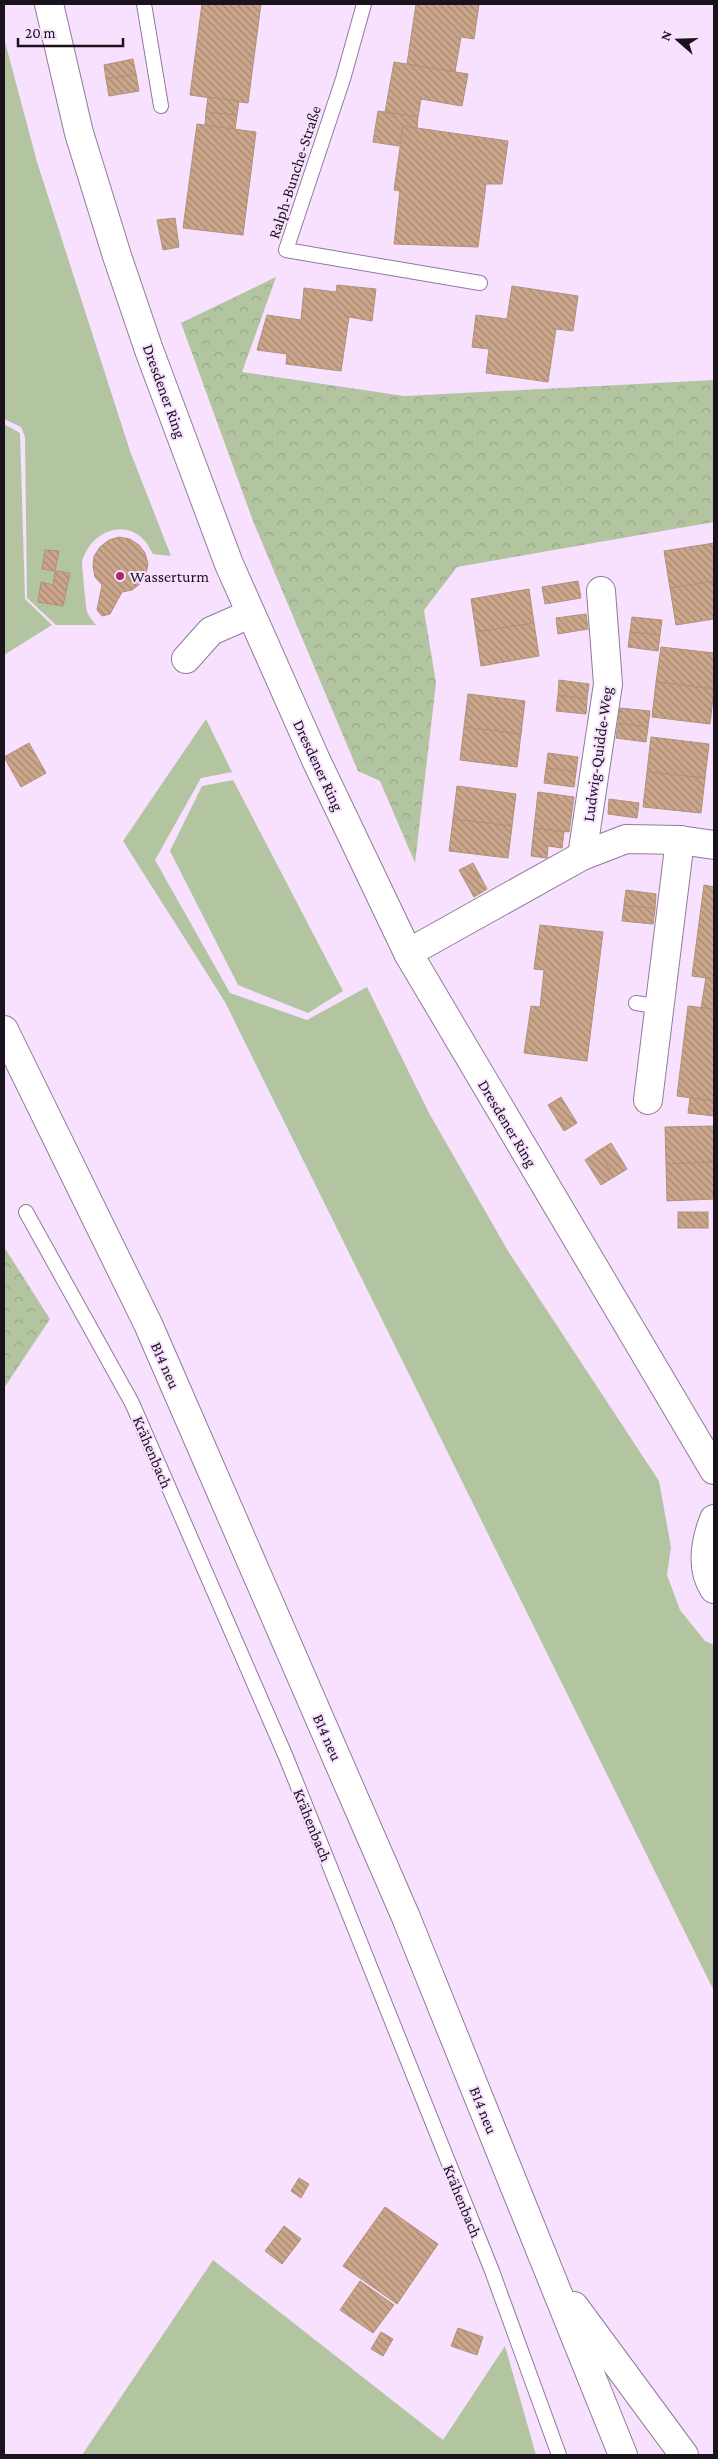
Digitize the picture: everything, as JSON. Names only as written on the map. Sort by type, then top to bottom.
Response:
[{"type":"street","name":"Dresdener Ring","points":[[49,4],[79,133],[117,256],[188,452],[250,614],[316,760],[408,953],[714,1470]]},
{"type":"street","name":"Ludwig-Quidde-Weg","points":[[582,856],[608,684],[601,591]]},
{"type":"street","points":[[186,659],[211,631],[250,614]]},
{"type":"street","points":[[408,953],[582,856],[626,839],[680,840],[714,845]]},
{"type":"street","points":[[648,1100],[648,1005],[680,840]]},
{"type":"street","name":"B14 neu","points":[[4,1030],[152,1334],[405,1914],[624,2455]]},
{"type":"street","points":[[714,1519],[706,1538],[705,1561],[714,1589]]},
{"type":"street","points":[[550,2274],[684,2455]]},
{"type":"lane","points":[[144,4],[161,106]]},
{"type":"lane","name":"Ralph-Bunche-Straße","points":[[364,4],[343,79],[286,250],[480,283]]},
{"type":"lane","name":"Krähenbach","points":[[26,1212],[132,1403],[286,1757],[492,2271],[560,2455]]},
{"type":"green space","points":[[4,38],[37,162],[130,451],[171,556],[153,554],[142,538],[133,532],[115,530],[106,532],[98,537],[91,544],[82,562],[87,612],[96,625],[56,625],[27,598],[25,437],[21,427],[4,419]]},
{"type":"green space","points":[[276,277],[242,372],[404,396],[714,380],[714,522],[457,567],[424,610],[436,683],[415,863],[380,781],[358,771],[253,521],[181,323]]},
{"type":"green space","points":[[4,424],[20,433],[25,599],[52,625],[4,655]]},
{"type":"green space","points":[[206,719],[232,772],[201,778],[155,860],[230,993],[307,1020],[367,987],[429,1113],[508,1251],[659,1481],[671,1547],[667,1575],[680,1610],[705,1641],[714,1645],[714,1991],[225,1002],[123,841]]},
{"type":"green space","points":[[233,780],[343,991],[308,1013],[238,985],[170,851],[202,786]]},
{"type":"green space","points":[[4,1247],[50,1319],[4,1388]]},
{"type":"green space","points":[[213,2260],[443,2440],[505,2346],[536,2455],[82,2455]]},
{"type":"building","points":[[202,4],[261,4],[248,103],[190,95]]},
{"type":"building","points":[[416,4],[479,4],[474,39],[461,37],[455,72],[407,64]]},
{"type":"building","points":[[133,59],[136,74],[106,79],[104,65]]},
{"type":"building","points":[[394,62],[468,74],[462,106],[421,99],[418,117],[385,112]]},
{"type":"building","points":[[136,74],[139,91],[109,96],[106,79]]},
{"type":"building","points":[[208,97],[239,101],[237,115],[206,112]]},
{"type":"building","points":[[378,111],[418,117],[417,129],[403,126],[399,146],[373,142]]},
{"type":"building","points":[[206,112],[237,115],[235,129],[205,125]]},
{"type":"building","points":[[197,124],[256,132],[243,235],[183,228]]},
{"type":"building","points":[[403,126],[508,141],[502,184],[486,184],[478,247],[394,244],[400,191],[394,190]]},
{"type":"building","points":[[175,218],[179,247],[163,250],[157,220]]},
{"type":"building","points":[[337,285],[376,289],[372,321],[349,317],[341,371],[286,364],[287,354],[257,350],[267,315],[301,320],[304,288],[336,292]]},
{"type":"building","points":[[512,286],[578,296],[573,331],[556,329],[548,382],[486,373],[489,349],[472,347],[476,315],[507,319]]},
{"type":"building","name":"Wasserturm","points":[[119,537],[130,539],[139,545],[145,553],[148,564],[146,574],[141,583],[132,590],[122,592],[110,614],[102,616],[97,610],[102,585],[95,577],[94,556],[100,547],[109,540]]},
{"type":"building","points":[[714,543],[714,581],[670,588],[664,551]]},
{"type":"building","points":[[45,550],[59,551],[55,571],[42,569]]},
{"type":"building","points":[[55,571],[70,573],[63,606],[38,602],[41,582],[53,585]]},
{"type":"building","points":[[578,581],[581,598],[545,604],[542,587]]},
{"type":"building","points":[[714,581],[714,619],[676,625],[670,588]]},
{"type":"building","points":[[529,589],[534,623],[476,632],[471,599]]},
{"type":"building","points":[[586,614],[588,629],[558,634],[556,618]]},
{"type":"building","points":[[632,617],[662,620],[660,635],[630,632]]},
{"type":"building","points":[[534,623],[539,656],[481,666],[476,632]]},
{"type":"building","points":[[630,632],[660,635],[658,651],[628,647]]},
{"type":"building","points":[[661,647],[714,653],[714,689],[656,682]]},
{"type":"building","points":[[559,680],[589,684],[587,699],[558,695]]},
{"type":"building","points":[[656,682],[714,689],[710,724],[652,717]]},
{"type":"building","points":[[468,694],[525,701],[521,734],[464,727]]},
{"type":"building","points":[[558,695],[587,699],[586,714],[556,711]]},
{"type":"building","points":[[620,708],[650,711],[648,727],[618,723]]},
{"type":"building","points":[[618,723],[648,727],[646,742],[616,738]]},
{"type":"building","points":[[464,727],[521,734],[517,767],[460,760]]},
{"type":"building","points":[[651,737],[709,744],[705,778],[647,772]]},
{"type":"building","points":[[29,743],[46,773],[21,787],[4,757]]},
{"type":"building","points":[[548,753],[578,757],[576,772],[546,768]]},
{"type":"building","points":[[546,768],[576,772],[574,787],[544,783]]},
{"type":"building","points":[[647,772],[705,778],[701,813],[643,807]]},
{"type":"building","points":[[457,786],[516,794],[512,826],[453,819]]},
{"type":"building","points":[[538,792],[574,797],[569,832],[534,828]]},
{"type":"building","points":[[609,799],[639,803],[637,818],[608,814]]},
{"type":"building","points":[[453,819],[512,826],[508,858],[449,851]]},
{"type":"building","points":[[534,828],[564,832],[562,848],[548,846],[547,858],[531,856]]},
{"type":"building","points":[[473,863],[487,889],[474,897],[459,870]]},
{"type":"building","points":[[704,885],[714,887],[714,979],[692,976]]},
{"type":"building","points":[[626,890],[656,894],[655,909],[624,905]]},
{"type":"building","points":[[624,905],[655,909],[653,924],[622,921]]},
{"type":"building","points":[[540,925],[603,932],[587,1061],[524,1053],[531,1006],[540,1007],[544,970],[534,969]]},
{"type":"building","points":[[706,977],[714,979],[714,1009],[701,1008]]},
{"type":"building","points":[[688,1006],[714,1009],[714,1101],[677,1096]]},
{"type":"building","points":[[561,1097],[577,1123],[564,1131],[548,1105]]},
{"type":"building","points":[[690,1098],[714,1101],[714,1116],[688,1113]]},
{"type":"building","points":[[714,1126],[714,1162],[666,1164],[665,1127]]},
{"type":"building","points":[[611,1143],[627,1169],[614,1177],[598,1151]]},
{"type":"building","points":[[598,1151],[614,1177],[601,1185],[585,1160]]},
{"type":"building","points":[[714,1162],[714,1199],[667,1201],[666,1164]]},
{"type":"building","points":[[678,1212],[708,1212],[708,1228],[678,1228]]},
{"type":"building","points":[[299,2178],[309,2184],[301,2198],[291,2191]]},
{"type":"building","points":[[385,2207],[438,2244],[397,2304],[343,2266]]},
{"type":"building","points":[[284,2226],[301,2239],[282,2264],[265,2251]]},
{"type":"building","points":[[360,2281],[394,2305],[373,2333],[340,2310]]},
{"type":"building","points":[[458,2328],[483,2337],[477,2355],[451,2346]]},
{"type":"building","points":[[381,2332],[393,2339],[383,2356],[371,2349]]},
{"type":"place","name":"Wasserturm","points":[[120,576]]}]
